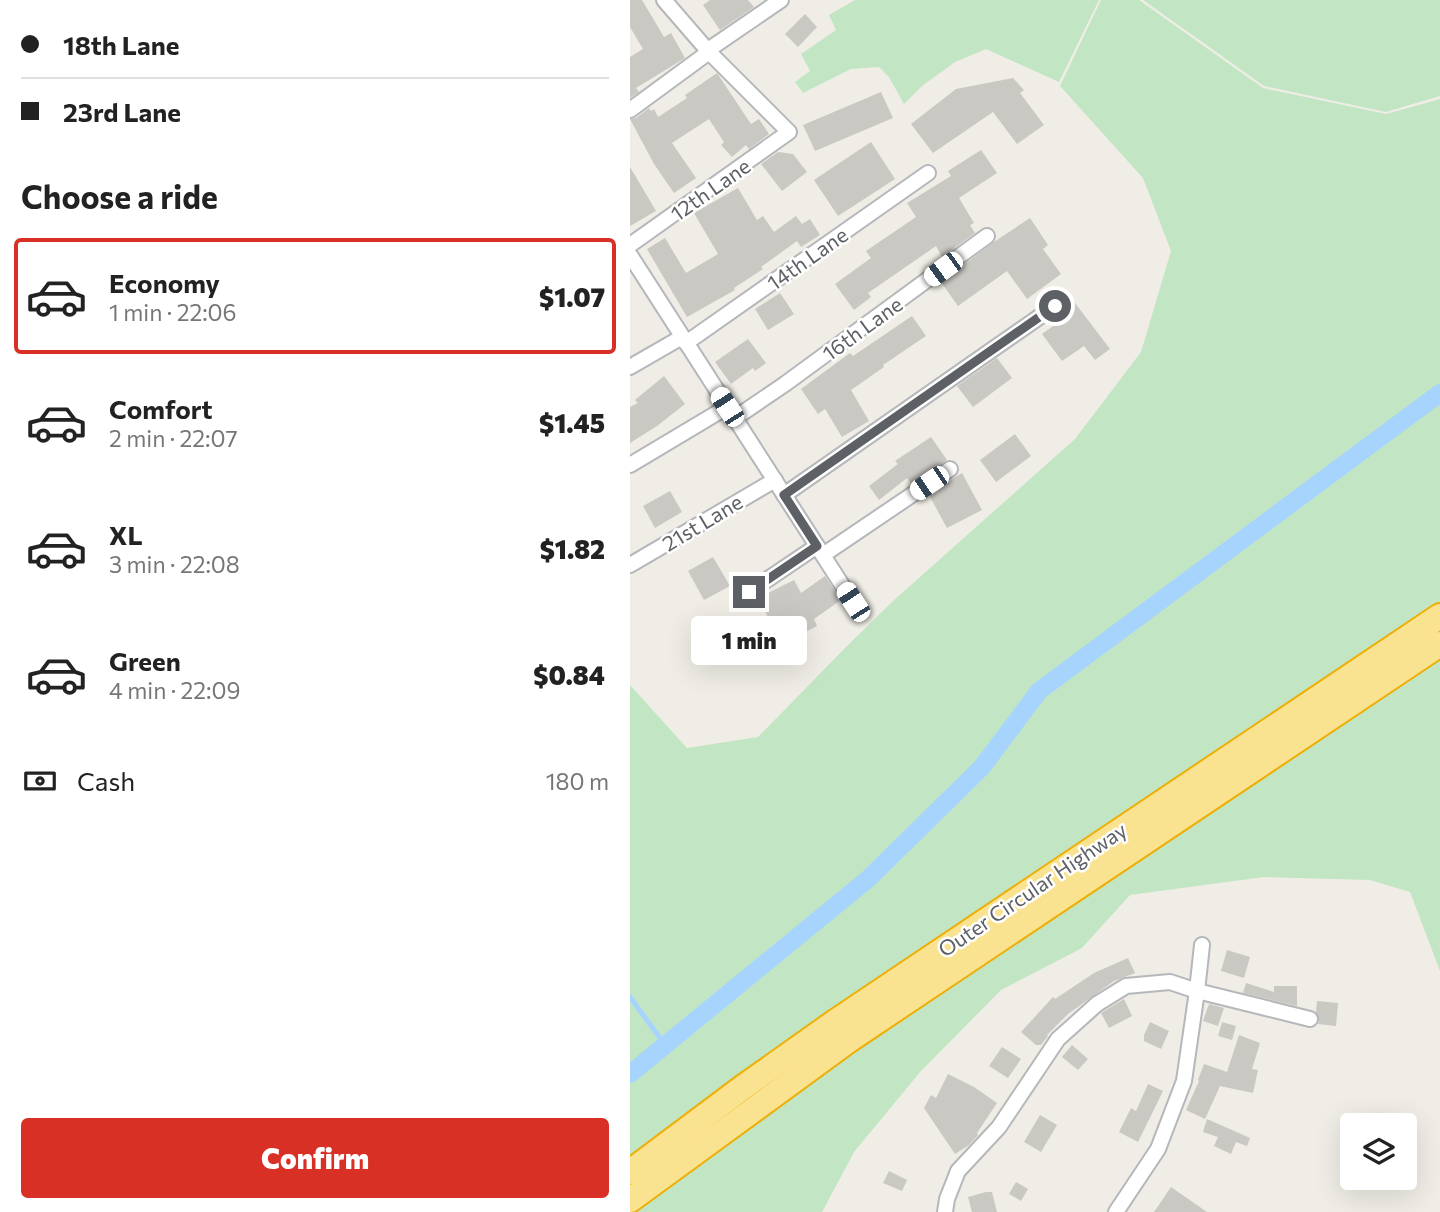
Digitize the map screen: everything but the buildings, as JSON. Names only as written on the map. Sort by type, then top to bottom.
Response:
[{"type":"highway","name":"Outer Circular Highway","points":[[630,1172],[835,1021],[1440,615]]},
{"type":"highway","name":"Outer Circular Highway","points":[[630,1200],[849,1040],[1440,644]]},
{"type":"street","points":[[664,0],[708,51]]},
{"type":"street","points":[[630,110],[781,0]]},
{"type":"street","name":"12th Lane","points":[[630,245],[789,132],[708,51]]},
{"type":"street","name":"14th Lane","points":[[630,367],[684,340],[928,173]]},
{"type":"street","name":"16th Lane","points":[[630,465],[785,384],[987,236]]},
{"type":"street","points":[[632,261],[853,602]]},
{"type":"street","points":[[784,495],[1055,306]]},
{"type":"street","points":[[749,592],[950,469]]},
{"type":"street","name":"21st Lane","points":[[630,565],[775,480]]},
{"type":"street","points":[[1116,1212],[1158,1149],[1184,1081],[1202,945]]},
{"type":"street","points":[[945,1212],[958,1171],[999,1127],[1058,1040],[1097,1004],[1126,986],[1170,982],[1310,1019]]},
{"type":"green space","points":[[855,0],[1099,0],[1059,82],[986,49],[955,62],[922,86],[904,104],[889,77],[879,67],[851,69],[803,93],[795,82],[810,71],[801,54],[836,30],[829,15]]},
{"type":"green space","points":[[1101,0],[1139,0],[1263,88],[1386,114],[1440,99],[1440,971],[1410,892],[1370,880],[1264,877],[1130,895],[1082,948],[1001,990],[921,1071],[854,1152],[822,1212],[630,1212],[630,685],[687,748],[758,737],[893,601],[1075,439],[1141,352],[1171,251],[1143,178],[1060,86]]},
{"type":"green space","points":[[1143,0],[1440,0],[1440,96],[1386,112],[1264,86]]},
{"type":"waterway","points":[[630,1074],[868,879],[982,767],[1039,691],[1440,393]]},
{"type":"waterway","points":[[630,997],[665,1045]]},
{"type":"route","points":[[749,592],[817,546],[784,495],[1055,306]]}]
